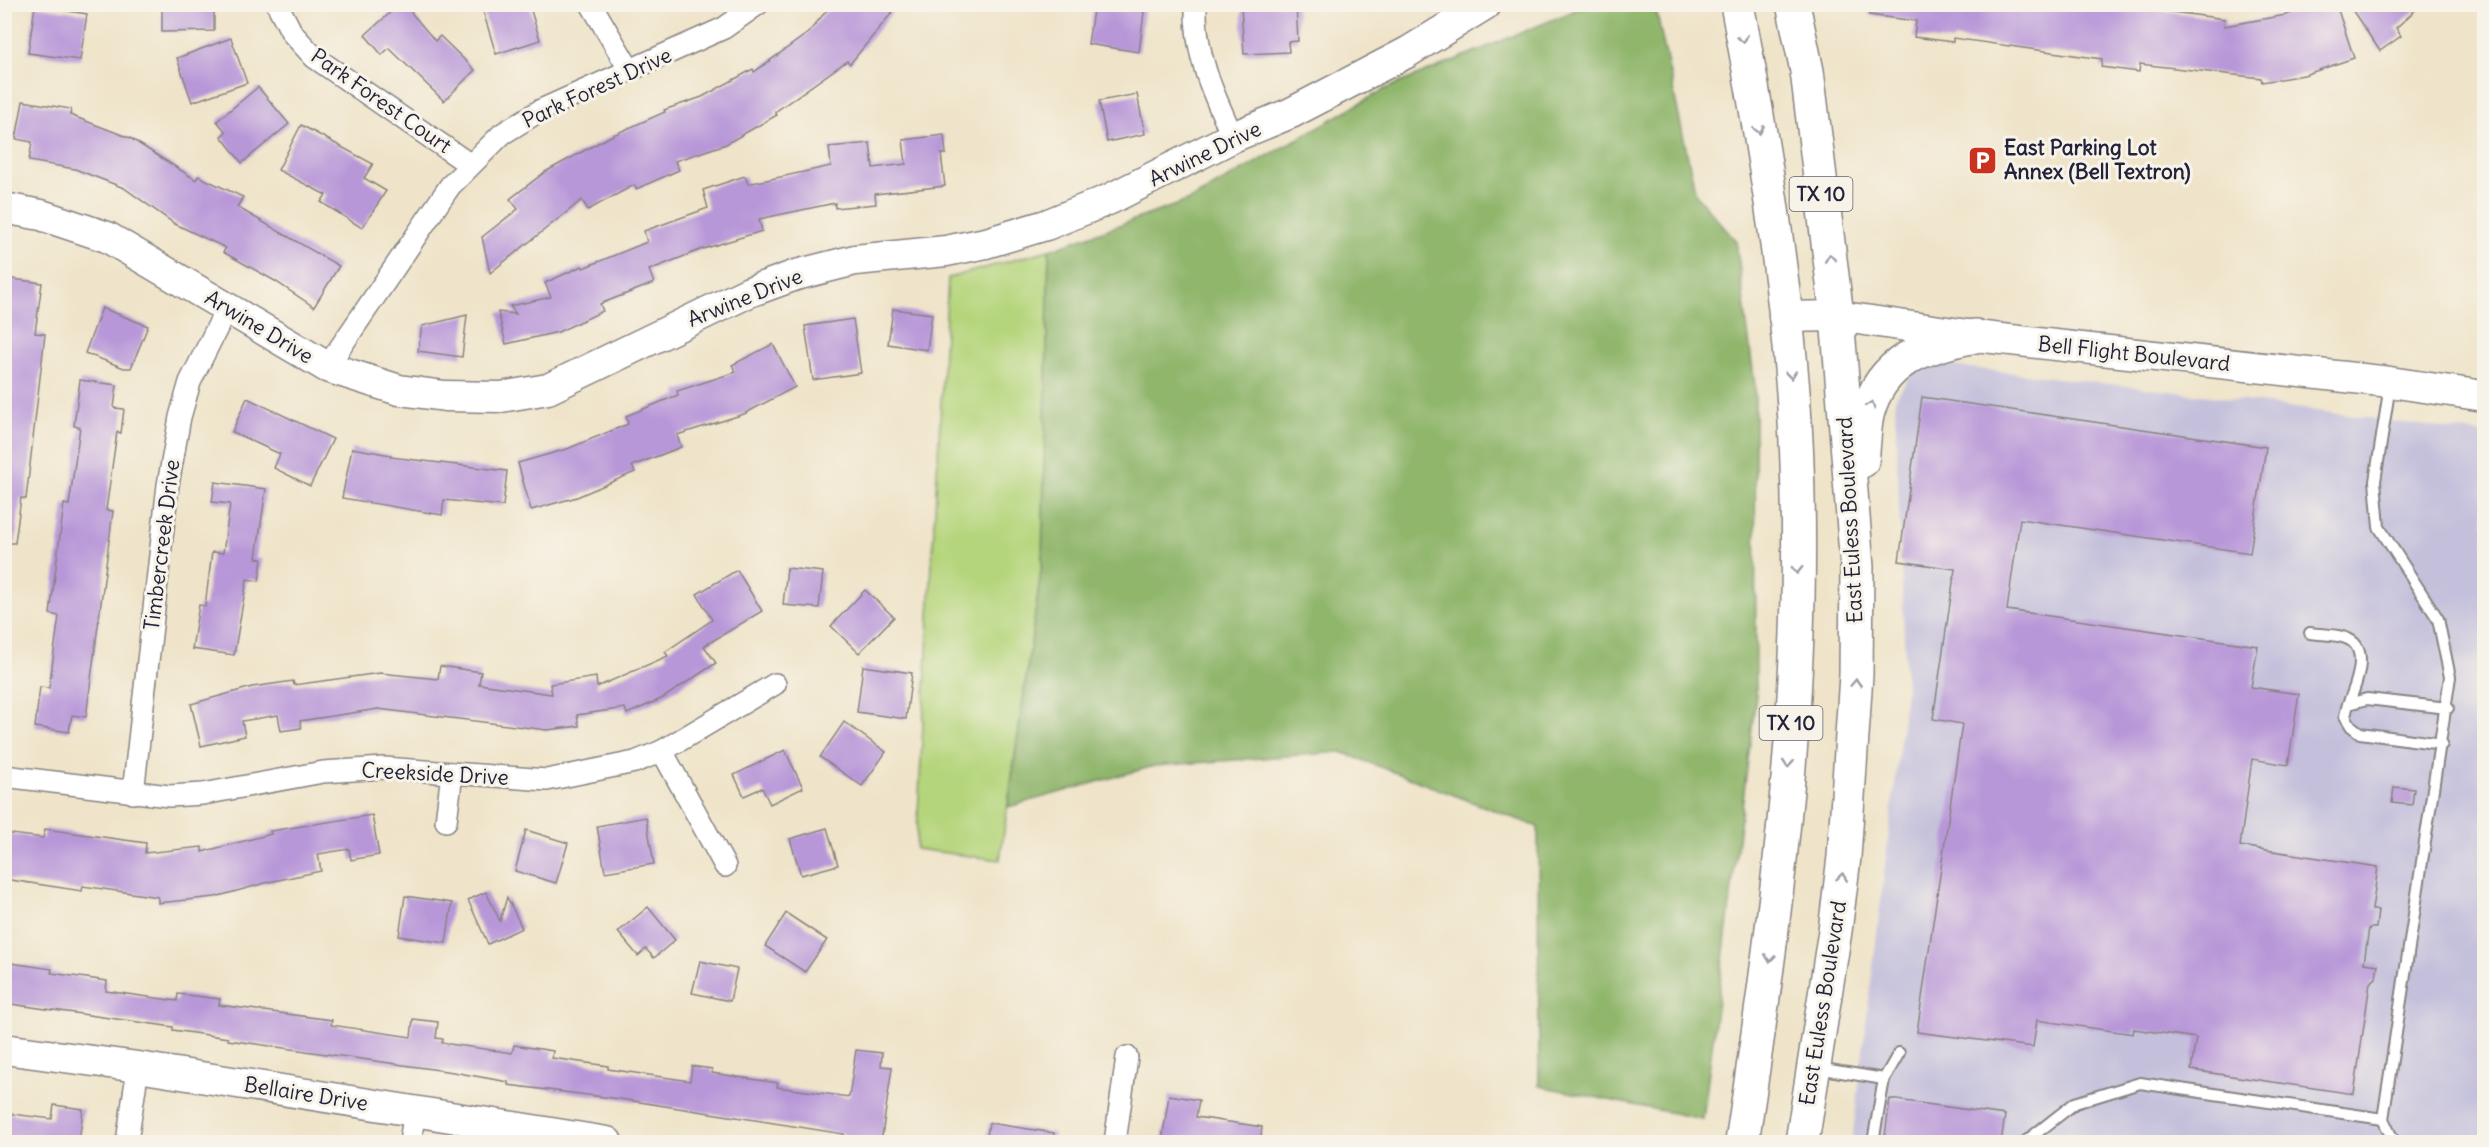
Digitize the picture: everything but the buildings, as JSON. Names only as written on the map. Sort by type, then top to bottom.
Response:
[{"type":"main road","name":"TX 10","points":[[1737,4],[1770,193],[1793,393],[1797,650],[1779,885],[1742,1143]]},
{"type":"main road","name":"East Euless Boulevard","points":[[1793,4],[1807,71],[1838,316],[1857,567],[1856,675],[1850,787],[1835,931],[1802,1143]]},
{"type":"main road","points":[[1857,567],[1861,470],[1867,415],[1879,386],[1904,358],[1944,342],[1975,336]]},
{"type":"street","name":"Park Forest Court","points":[[277,4],[292,33],[314,57],[469,164]]},
{"type":"street","points":[[591,4],[629,69]]},
{"type":"street","name":"Park Forest Drive","points":[[327,367],[450,186],[469,164],[502,134],[541,110],[724,28],[758,4]]},
{"type":"street","points":[[1196,4],[1195,28],[1208,84],[1233,137]]},
{"type":"street","name":"Arwine Drive","points":[[4,208],[41,215],[107,237],[327,367],[399,390],[445,396],[501,397],[548,389],[749,292],[796,275],[855,260],[946,252],[986,243],[1046,225],[1110,200],[1233,137],[1291,114],[1408,52],[1486,4]]},
{"type":"street","name":"Timbercreek Drive","points":[[133,793],[168,485],[180,417],[190,382],[227,308]]},
{"type":"street","name":"Bell Flight Boulevard","points":[[1784,317],[1838,316],[1975,336],[2390,382],[2484,396]]},
{"type":"street","name":"Creekside Drive","points":[[4,776],[169,796],[203,794],[323,772],[374,769],[547,780],[635,762],[662,751],[775,684]]},
{"type":"street","points":[[662,751],[725,866]]},
{"type":"street","points":[[446,821],[453,773]]},
{"type":"street","name":"Bellaire Drive","points":[[4,1048],[138,1067],[607,1143]]},
{"type":"street","points":[[1115,1143],[1127,1057]]},
{"type":"street","points":[[127,1143],[138,1067]]},
{"type":"street","points":[[410,1143],[415,1111]]},
{"type":"lane","points":[[2390,382],[2375,481],[2379,527],[2438,619],[2451,677],[2383,1119],[2394,1143]]},
{"type":"lane","points":[[2310,633],[2347,638],[2356,645],[2360,654],[2356,685],[2345,716],[2360,733],[2442,744]]},
{"type":"lane","points":[[2348,704],[2367,699],[2448,708]]},
{"type":"lane","points":[[1874,1143],[1884,1079],[1899,1053]]},
{"type":"lane","points":[[1814,1067],[1884,1079]]},
{"type":"lane","points":[[2025,1143],[2075,1103],[2140,1083],[2383,1119]]},
{"type":"shaded area","points":[[1919,362],[2187,393],[2484,434],[2484,1142],[1852,1142],[1906,690],[1895,399]]},
{"type":"green space","points":[[1655,5],[1696,195],[1736,241],[1755,386],[1756,696],[1703,1119],[1539,1086],[1538,827],[1341,752],[1154,766],[1008,807],[1042,565],[1049,250],[1190,200],[1385,89],[1583,7]]},
{"type":"green space","points":[[1049,250],[1042,565],[1000,860],[916,849],[948,278]]},
{"type":"place","name":"East Parking Lot Annex (Bell Textron)","points":[[1983,160]]}]
